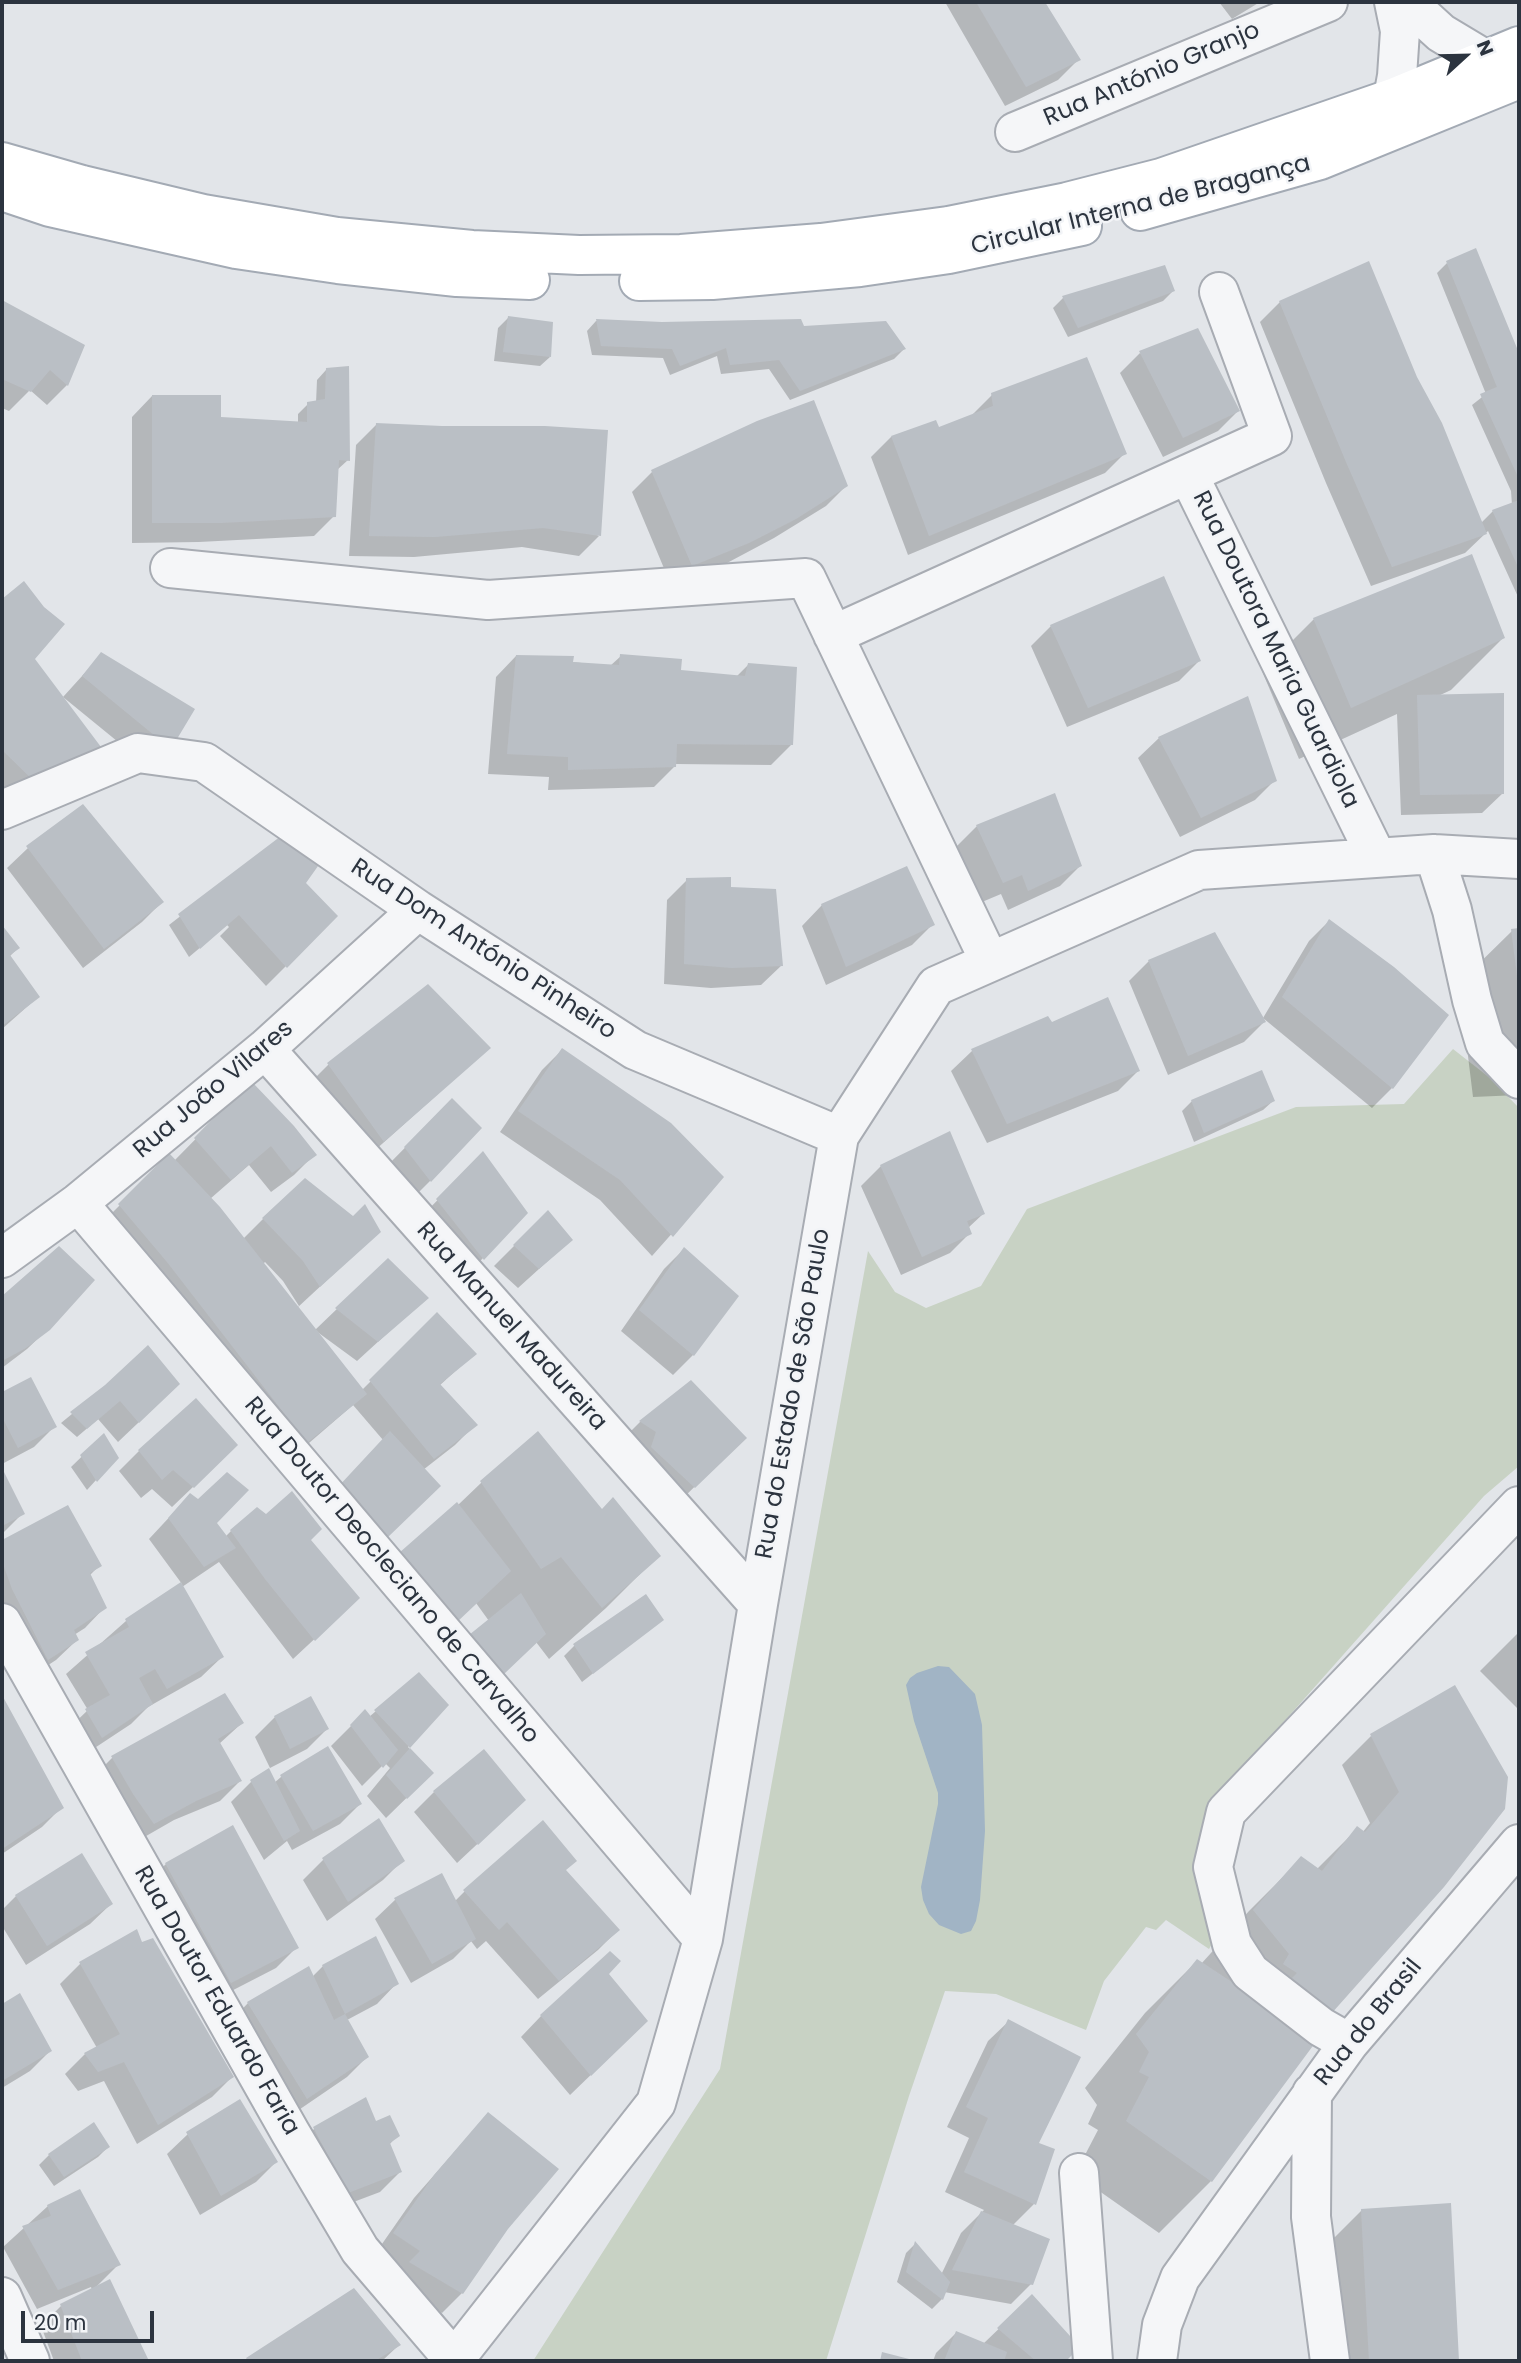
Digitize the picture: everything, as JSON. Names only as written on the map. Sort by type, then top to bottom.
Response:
[{"type":"main road","name":"Circular Interna de Bragança","points":[[2,162],[82,185],[203,214],[337,237],[485,251],[579,255],[681,254],[821,243],[948,226],[1067,202],[1161,178],[1393,98],[1503,53]]},
{"type":"main road","name":"Circular Interna de Bragança","points":[[2,191],[50,207],[156,232],[236,249],[338,264],[457,276],[538,280],[712,279],[860,267],[949,254],[1085,225],[1320,160],[1519,79]]},
{"type":"street","name":"Rua António Granjo","points":[[1015,132],[1328,2]]},
{"type":"street","points":[[1393,98],[1400,31],[1394,2]]},
{"type":"street","points":[[1407,2],[1441,33],[1503,53]]},
{"type":"street","name":"Rua Doutora Maria Guardiola","points":[[1219,292],[1272,436],[1188,474],[1377,858]]},
{"type":"street","points":[[833,635],[1188,474]]},
{"type":"street","points":[[170,568],[488,600],[806,578],[990,962]]},
{"type":"street","name":"Rua Dom António Pinheiro","points":[[2,810],[138,753],[204,762],[418,910],[635,1050],[839,1136]]},
{"type":"street","points":[[1434,854],[1452,909],[1472,1000],[1485,1043],[1519,1079]]},
{"type":"street","name":"Rua do Estado de São Paulo","points":[[453,2361],[656,2103],[703,1939],[839,1136],[936,986],[1199,870],[1434,854],[1519,859]]},
{"type":"street","name":"Rua João Vilares","points":[[2,1258],[78,1203],[265,1049],[418,910]]},
{"type":"street","name":"Rua Manuel Madureira","points":[[265,1049],[758,1604]]},
{"type":"street","name":"Rua Doutor Deocleciano de Carvalho","points":[[78,1203],[703,1939]]},
{"type":"street","points":[[1349,2043],[1321,2027],[1250,1972],[1232,1944],[1213,1867],[1226,1812],[1519,1506]]},
{"type":"street","name":"Rua Doutor Eduardo Faria","points":[[2,1623],[283,2120],[360,2250],[453,2361]]},
{"type":"street","name":"Rua do Brasil","points":[[1330,2361],[1311,2217],[1312,2093],[1349,2043],[1519,1844]]},
{"type":"street","points":[[1157,2361],[1162,2325],[1180,2278],[1312,2093]]},
{"type":"street","points":[[1079,2173],[1093,2361]]},
{"type":"street","points":[[2,2297],[30,2361]]},
{"type":"green space","points":[[1453,1049],[1490,1078],[1519,1108],[1519,1466],[1484,1496],[1211,1804],[1221,1928],[1209,1949],[1166,1920],[1156,1930],[1146,1927],[1104,1981],[1086,2030],[996,1994],[945,1991],[909,2096],[826,2361],[533,2361],[720,2069],[868,1251],[895,1292],[926,1308],[981,1286],[1027,1209],[1296,1107],[1404,1104]]},
{"type":"water","points":[[938,1666],[949,1667],[975,1694],[982,1725],[985,1831],[980,1900],[971,1931],[961,1934],[939,1925],[929,1914],[921,1887],[938,1793],[914,1721],[906,1685],[917,1673]]},
{"type":"building","points":[[976,2],[1045,2],[1081,60],[1026,87]]},
{"type":"building","points":[[1476,248],[1519,353],[1519,479],[1480,394],[1497,387],[1446,261]]},
{"type":"building","points":[[1369,261],[1417,377],[1442,423],[1487,534],[1392,567],[1279,301]]},
{"type":"building","points":[[1165,265],[1175,291],[1078,328],[1062,296]]},
{"type":"building","points":[[2,300],[85,345],[68,386],[50,370],[31,392],[2,379]]},
{"type":"building","points":[[508,316],[553,322],[551,357],[503,352]]},
{"type":"building","points":[[596,319],[662,322],[801,319],[804,326],[886,321],[906,349],[800,391],[779,360],[730,365],[726,348],[680,366],[672,349],[601,346]]},
{"type":"building","points":[[1198,328],[1240,411],[1183,438],[1139,351]]},
{"type":"building","points":[[1087,357],[1127,454],[929,536],[891,436],[936,420],[939,427],[993,406],[991,393]]},
{"type":"building","points":[[349,366],[350,461],[339,460],[336,517],[220,523],[152,523],[152,395],[221,395],[221,417],[307,422],[307,402],[325,399],[326,368]]},
{"type":"building","points":[[814,400],[848,486],[796,519],[749,543],[692,566],[651,470],[757,421]]},
{"type":"building","points":[[376,423],[608,430],[601,536],[543,528],[435,537],[369,536]]},
{"type":"building","points":[[1519,500],[1519,569],[1492,510]]},
{"type":"building","points":[[1472,554],[1505,638],[1351,708],[1313,618]]},
{"type":"building","points":[[1164,576],[1201,661],[1088,708],[1050,625]]},
{"type":"building","points":[[24,581],[44,607],[65,624],[35,659],[101,747],[38,785],[2,750],[2,599]]},
{"type":"building","points":[[101,652],[195,709],[171,749],[82,676]]},
{"type":"building","points":[[620,654],[682,659],[681,670],[745,676],[748,663],[797,667],[793,745],[677,744],[676,767],[568,770],[568,757],[507,754],[516,655],[574,656],[573,662],[619,665]]},
{"type":"building","points":[[1504,693],[1504,794],[1420,795],[1417,695]]},
{"type":"building","points":[[1248,696],[1277,781],[1201,818],[1158,737]]},
{"type":"building","points":[[1055,793],[1082,866],[1028,891],[1022,875],[1003,883],[976,825]]},
{"type":"building","points":[[83,804],[164,902],[104,949],[26,846]]},
{"type":"building","points":[[281,836],[323,859],[306,883],[338,916],[287,968],[239,915],[200,949],[178,914]]},
{"type":"building","points":[[907,866],[935,925],[846,967],[821,904]]},
{"type":"building","points":[[731,877],[731,887],[776,889],[783,966],[732,968],[684,964],[686,878]]},
{"type":"building","points":[[1329,919],[1394,967],[1449,1015],[1393,1089],[1282,997]]},
{"type":"building","points":[[2,925],[20,948],[10,955],[40,997],[2,1026]]},
{"type":"building","points":[[1519,928],[1519,983],[1518,983],[1511,929]]},
{"type":"building","points":[[1215,932],[1266,1022],[1188,1056],[1148,960]]},
{"type":"building","points":[[428,984],[491,1048],[384,1142],[327,1063]]},
{"type":"building","points":[[1108,997],[1140,1071],[1007,1124],[971,1049],[1048,1016],[1052,1022]]},
{"type":"building","points":[[562,1048],[671,1123],[724,1177],[673,1237],[620,1180],[518,1111]]},
{"type":"building","points":[[1262,1070],[1275,1101],[1204,1133],[1191,1100]]},
{"type":"building","points":[[254,1084],[317,1155],[292,1173],[271,1146],[231,1180],[194,1138],[231,1100]]},
{"type":"building","points":[[452,1098],[482,1128],[431,1182],[404,1147]]},
{"type":"building","points":[[950,1131],[985,1214],[967,1221],[972,1234],[922,1257],[880,1165]]},
{"type":"building","points":[[483,1151],[528,1213],[484,1260],[436,1199]]},
{"type":"building","points":[[169,1153],[220,1207],[367,1394],[307,1443],[167,1262],[118,1204]]},
{"type":"building","points":[[305,1178],[353,1216],[365,1204],[381,1232],[320,1287],[303,1261],[262,1218]]},
{"type":"building","points":[[548,1210],[573,1240],[539,1269],[513,1245]]},
{"type":"building","points":[[59,1246],[95,1280],[50,1330],[26,1348],[2,1361],[2,1296]]},
{"type":"building","points":[[684,1247],[739,1296],[694,1356],[639,1310]]},
{"type":"building","points":[[388,1258],[429,1298],[378,1342],[335,1308]]},
{"type":"building","points":[[437,1312],[477,1354],[440,1384],[478,1425],[434,1459],[369,1380]]},
{"type":"building","points":[[148,1345],[180,1384],[139,1423],[120,1401],[87,1429],[70,1412],[105,1385]]},
{"type":"building","points":[[31,1377],[57,1427],[18,1448],[2,1417],[2,1392]]},
{"type":"building","points":[[691,1380],[747,1438],[695,1488],[651,1447],[656,1432],[639,1421]]},
{"type":"building","points":[[196,1398],[238,1445],[194,1488],[173,1470],[162,1480],[138,1450]]},
{"type":"building","points":[[390,1431],[441,1486],[387,1538],[337,1488]]},
{"type":"building","points":[[538,1431],[602,1509],[613,1497],[661,1556],[602,1608],[561,1557],[541,1569],[480,1481]]},
{"type":"building","points":[[104,1433],[119,1458],[97,1482],[80,1455]]},
{"type":"building","points":[[2,1468],[25,1514],[2,1526]]},
{"type":"building","points":[[227,1472],[249,1490],[217,1523],[236,1548],[204,1567],[168,1518],[190,1493],[198,1499]]},
{"type":"building","points":[[292,1491],[322,1529],[311,1540],[360,1598],[315,1641],[230,1530],[257,1507],[266,1514]]},
{"type":"building","points":[[457,1502],[511,1571],[456,1623],[399,1553]]},
{"type":"building","points":[[68,1505],[102,1566],[90,1573],[107,1608],[74,1630],[79,1640],[48,1660],[12,1589],[2,1561],[2,1540]]},
{"type":"building","points":[[181,1582],[224,1657],[167,1689],[155,1669],[139,1678],[153,1704],[102,1738],[85,1709],[110,1695],[85,1652],[129,1627],[125,1619]]},
{"type":"building","points":[[521,1593],[546,1634],[504,1674],[469,1635]]},
{"type":"building","points":[[646,1594],[664,1620],[593,1674],[573,1644]]},
{"type":"building","points":[[419,1672],[449,1705],[410,1748],[374,1710]]},
{"type":"building","points":[[1455,1685],[1508,1777],[1505,1809],[1444,1887],[1331,2014],[1287,1983],[1297,1973],[1283,1964],[1289,1954],[1253,1910],[1301,1856],[1322,1871],[1357,1826],[1365,1832],[1399,1792],[1370,1734]]},
{"type":"building","points":[[225,1693],[244,1723],[218,1739],[242,1781],[196,1801],[154,1824],[111,1756]]},
{"type":"building","points":[[2,1695],[64,1808],[2,1849]]},
{"type":"building","points":[[311,1696],[329,1729],[290,1749],[274,1716]]},
{"type":"building","points":[[365,1709],[398,1750],[383,1768],[350,1725]]},
{"type":"building","points":[[328,1746],[362,1804],[313,1831],[280,1775]]},
{"type":"building","points":[[410,1748],[434,1773],[407,1799],[386,1775]]},
{"type":"building","points":[[484,1749],[526,1800],[478,1845],[433,1791]]},
{"type":"building","points":[[269,1768],[300,1831],[284,1841],[250,1780]]},
{"type":"building","points":[[379,1818],[405,1861],[348,1902],[322,1858]]},
{"type":"building","points":[[543,1820],[577,1861],[566,1870],[620,1930],[559,1981],[507,1922],[499,1930],[463,1890]]},
{"type":"building","points":[[233,1825],[299,1948],[231,1983],[165,1863]]},
{"type":"building","points":[[82,1853],[113,1904],[47,1946],[15,1895]]},
{"type":"building","points":[[442,1873],[476,1939],[432,1964],[394,1898]]},
{"type":"building","points":[[137,1929],[142,1942],[153,1938],[234,2077],[158,2125],[124,2062],[98,2072],[84,2053],[120,2034],[79,1962]]},
{"type":"building","points":[[376,1936],[399,1984],[345,2014],[322,1965]]},
{"type":"building","points":[[610,1951],[621,1961],[609,1974],[648,2021],[591,2076],[540,2015]]},
{"type":"building","points":[[1197,1959],[1318,2039],[1212,2182],[1126,2121],[1149,2077],[1139,2072],[1149,2052],[1136,2034]]},
{"type":"building","points":[[309,1966],[334,2020],[345,2014],[369,2057],[307,2099],[247,2002]]},
{"type":"building","points":[[20,1993],[52,2051],[2,2081],[2,2004]]},
{"type":"building","points":[[1008,2019],[1081,2057],[1039,2143],[1055,2149],[1036,2205],[964,2172],[988,2118],[966,2107]]},
{"type":"building","points":[[366,2097],[376,2121],[390,2115],[400,2136],[390,2143],[402,2172],[348,2193],[313,2127]]},
{"type":"building","points":[[240,2099],[278,2162],[221,2196],[186,2132]]},
{"type":"building","points":[[488,2112],[559,2169],[508,2229],[463,2294],[409,2262],[420,2251],[393,2233],[434,2175]]},
{"type":"building","points":[[94,2122],[110,2147],[64,2177],[48,2154]]},
{"type":"building","points":[[80,2189],[121,2265],[58,2290],[22,2226],[51,2216],[47,2205]]},
{"type":"building","points":[[1451,2203],[1459,2361],[1369,2361],[1361,2209]]},
{"type":"building","points":[[981,2211],[1050,2239],[1033,2285],[952,2270]]},
{"type":"building","points":[[915,2241],[950,2282],[943,2300],[906,2272]]},
{"type":"building","points":[[110,2279],[149,2361],[82,2361],[60,2304]]},
{"type":"building","points":[[354,2288],[401,2345],[375,2361],[248,2361],[246,2358]]},
{"type":"building","points":[[1032,2294],[1080,2347],[1066,2361],[1036,2361],[997,2328]]},
{"type":"building","points":[[956,2331],[1007,2352],[1004,2361],[944,2361]]},
{"type":"building","points":[[882,2352],[913,2360],[913,2361],[880,2361]]}]
